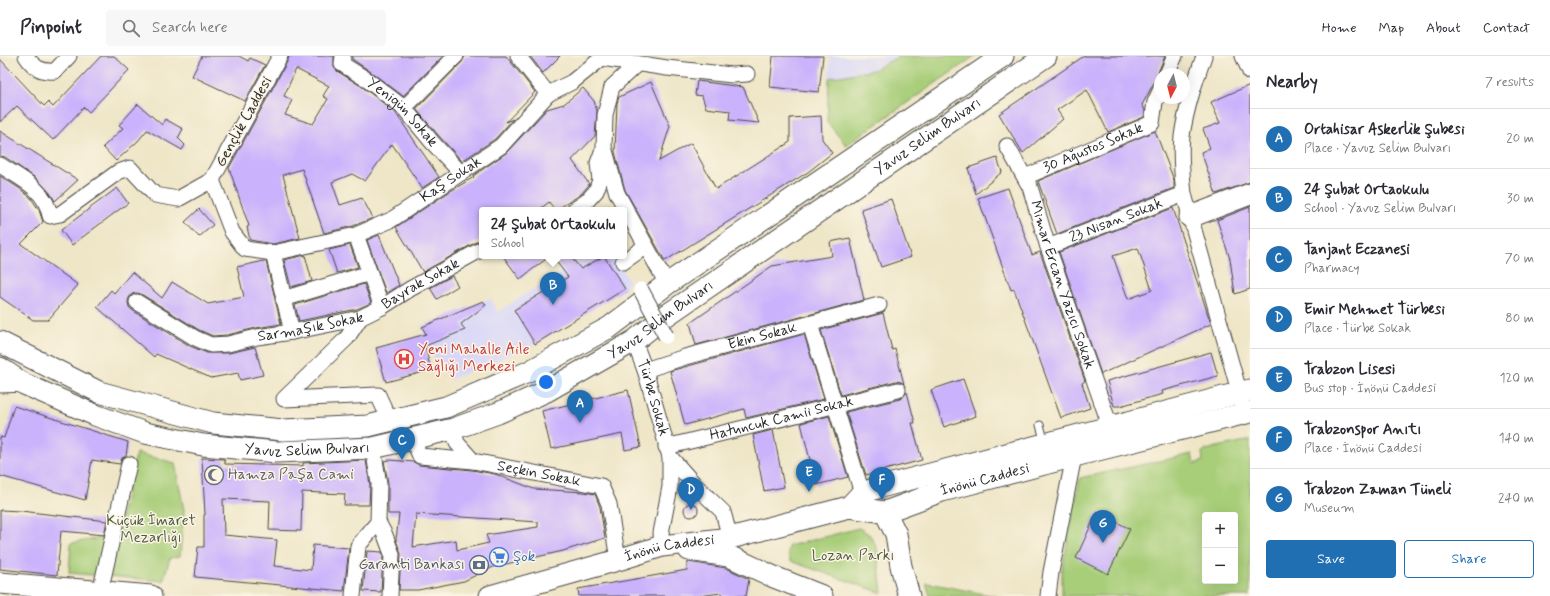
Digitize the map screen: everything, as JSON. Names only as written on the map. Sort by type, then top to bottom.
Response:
[{"type":"main road","name":"Yavuz Selim Bulvarı","points":[[0,342],[99,392],[213,423],[283,430],[368,426],[446,407],[528,372],[610,327],[667,284],[1003,56]]},
{"type":"main road","name":"Yavuz Selim Bulvarı","points":[[0,368],[24,384],[95,415],[145,433],[203,445],[277,452],[416,447],[455,436],[498,413],[547,391],[634,341],[659,334],[667,315],[1046,56]]},
{"type":"main road","points":[[1190,217],[1250,194]]},
{"type":"main road","name":"İnönü Caddesi","points":[[1071,447],[1110,426],[1245,392]]},
{"type":"main road","name":"İnönü Caddesi","points":[[856,500],[885,512],[1071,447],[1248,413]]},
{"type":"main road","name":"İnönü Caddesi","points":[[493,596],[662,546],[730,538],[856,500],[1043,434],[1071,447]]},
{"type":"main road","points":[[885,512],[896,534],[901,566],[909,596]]},
{"type":"main road","points":[[730,538],[774,577]]},
{"type":"main road","points":[[662,546],[729,556],[810,594]]},
{"type":"main road","points":[[0,583],[95,593],[152,596]]},
{"type":"street","points":[[26,56],[30,63],[44,72],[55,71],[69,56]]},
{"type":"street","name":"Gençlik Caddesi","points":[[273,253],[245,249],[232,232],[212,180],[280,56]]},
{"type":"street","name":"Yenigün Sokak","points":[[343,56],[342,64],[366,79],[404,108],[432,142],[462,173]]},
{"type":"street","points":[[404,108],[456,56]]},
{"type":"street","points":[[518,56],[548,94]]},
{"type":"street","points":[[1170,68],[1175,56]]},
{"type":"street","points":[[1204,56],[1190,97],[1182,137],[1182,174],[1184,194],[1245,392],[1248,413]]},
{"type":"street","points":[[1243,56],[1250,72]]},
{"type":"street","points":[[625,207],[617,193],[604,147],[605,115],[612,87],[608,68],[637,64],[732,74],[747,74]]},
{"type":"street","name":"Kaş Sokak","points":[[273,253],[356,235],[391,220],[501,146],[548,94],[572,82],[608,68],[637,64]]},
{"type":"street","name":"30 Ağustos Sokak","points":[[1025,177],[1152,122],[1155,104]]},
{"type":"street","name":"Mimar Ercan Yazıcı Sokak","points":[[1006,146],[1030,187],[1048,247],[1110,426]]},
{"type":"street","points":[[578,207],[586,202],[596,191],[600,180],[598,164],[604,147]]},
{"type":"street","points":[[0,165],[36,189],[48,205],[50,216],[60,214],[118,172],[130,168],[155,195],[178,199],[212,180]]},
{"type":"street","name":"23 Nisan Sokak","points":[[1048,247],[1184,194]]},
{"type":"street","points":[[627,211],[667,284]]},
{"type":"street","points":[[356,235],[382,307]]},
{"type":"street","points":[[623,262],[646,246]]},
{"type":"street","name":"Bayrak Sokak","points":[[360,318],[382,307],[479,251]]},
{"type":"street","points":[[273,253],[292,332]]},
{"type":"street","points":[[283,299],[370,273]]},
{"type":"street","points":[[641,290],[659,334]]},
{"type":"street","name":"Sarmaşık Sokak","points":[[137,302],[195,338],[211,345],[228,344],[257,337],[292,332],[360,318]]},
{"type":"street","name":"Ekin Sokak","points":[[645,370],[685,357],[879,305]]},
{"type":"street","name":"Sarmaşık Sokak","points":[[360,318],[347,338],[284,399],[378,395],[390,421]]},
{"type":"street","points":[[810,324],[834,406],[856,500]]},
{"type":"street","name":"Türbe Sokak","points":[[634,341],[645,370],[668,452],[670,487],[661,533],[662,546]]},
{"type":"street","points":[[0,385],[24,384]]},
{"type":"street","name":"Hatuncuk Camii Sokak","points":[[668,452],[834,406],[898,390]]},
{"type":"street","points":[[439,457],[455,436],[473,462]]},
{"type":"street","name":"Seçkin Sokak","points":[[416,447],[439,457],[601,486],[609,504],[618,560]]},
{"type":"street","points":[[1048,596],[1071,447]]},
{"type":"street","points":[[373,448],[379,484],[378,522],[385,535],[392,554],[390,596]]},
{"type":"street","name":"Türbe Sokak","points":[[668,452],[694,484],[723,512],[730,538]]},
{"type":"street","points":[[95,593],[129,464]]},
{"type":"street","points":[[353,596],[358,546],[378,522]]},
{"type":"shaded area","points":[[830,56],[900,56],[873,70],[829,78]]},
{"type":"shaded area","points":[[572,259],[616,259],[629,281],[625,289],[535,344],[450,380],[439,357],[434,358],[422,327],[491,298],[497,312],[559,273],[562,267]]},
{"type":"green space","points":[[900,56],[975,56],[846,145],[827,122],[829,78],[873,70]]},
{"type":"green space","points":[[1250,440],[1250,596],[1062,596],[1062,569],[1080,478],[1192,454],[1194,464],[1203,461],[1202,452],[1213,448]]},
{"type":"green space","name":"Küçük İmaret Mezarlığı","points":[[136,453],[175,463],[184,510],[180,556],[170,558],[163,581],[69,573],[71,543],[109,537],[106,552],[100,553],[99,570],[119,526]]},
{"type":"green space","name":"Lozan Parkı","points":[[859,528],[870,535],[877,548],[882,593],[790,561],[788,552],[789,546]]},
{"type":"green space","points":[[926,583],[933,584],[995,596],[930,596]]},
{"type":"building","points":[[101,56],[114,56],[129,70],[89,112],[84,107],[53,140],[17,106],[0,122],[0,59],[44,106],[48,102],[53,107]]},
{"type":"building","points":[[202,56],[239,56],[248,61],[250,58],[265,65],[245,101],[192,76]]},
{"type":"building","points":[[289,56],[334,56],[334,67],[337,71],[361,86],[395,112],[439,177],[422,188],[392,144],[365,181],[352,174],[332,182],[340,205],[362,198],[373,218],[353,226],[324,233],[302,169],[283,175],[300,238],[273,244],[250,240],[247,227],[249,226],[229,168]],"holes":[[[296,69],[329,86],[323,96],[328,99],[313,124],[285,115],[292,100],[284,96]]]},
{"type":"building","points":[[352,56],[443,56],[403,96],[352,59]]},
{"type":"building","points":[[465,56],[506,56],[535,92],[506,122],[513,119],[495,139],[462,161],[416,109],[462,62]]},
{"type":"building","points":[[530,56],[560,56],[543,73]]},
{"type":"building","points":[[773,56],[823,56],[819,92],[770,87]]},
{"type":"building","points":[[1084,56],[1165,56],[1160,68],[1154,68],[1154,82],[1142,105],[1145,110],[1144,117],[1108,132],[1087,90],[1057,110],[1063,119],[1023,153],[999,114]]},
{"type":"building","points":[[697,81],[743,87],[759,123],[729,120],[730,111],[706,108],[702,96],[695,95]]},
{"type":"building","points":[[651,82],[670,126],[659,161],[691,143],[716,189],[790,142],[790,118],[821,116],[822,139],[832,153],[808,172],[665,261],[625,190],[615,152],[617,103],[619,97]]},
{"type":"building","points":[[1250,85],[1250,182],[1216,194],[1201,152],[1210,148],[1203,129],[1220,123],[1211,102]]},
{"type":"building","points":[[583,88],[594,101],[597,111],[595,136],[572,160],[589,184],[588,186],[580,195],[561,207],[553,207],[549,202],[543,207],[479,207],[479,241],[423,272],[396,227],[474,177],[473,176],[506,153],[547,109],[564,104]]},
{"type":"building","points":[[138,104],[162,125],[165,119],[183,129],[178,138],[185,145],[182,150],[147,130],[138,141],[116,161],[103,147],[123,128],[119,125]]},
{"type":"building","points":[[0,131],[78,180],[55,201],[37,179],[5,157],[0,156]]},
{"type":"building","points":[[1155,131],[1174,180],[1174,188],[1057,234],[1038,181]]},
{"type":"building","points":[[997,158],[1002,172],[976,194],[968,168]]},
{"type":"building","points":[[0,176],[19,188],[31,198],[39,210],[43,222],[21,244],[78,285],[48,320],[33,320],[0,297]]},
{"type":"building","points":[[117,188],[128,203],[72,245],[61,230]]},
{"type":"building","points":[[1008,188],[1032,255],[1040,252],[1085,381],[1082,383],[1090,408],[1061,418],[1014,289],[1011,290],[978,198]]},
{"type":"building","points":[[891,199],[911,257],[881,267],[861,209]]},
{"type":"building","points":[[1250,207],[1250,289],[1235,294],[1230,259],[1217,220]]},
{"type":"building","points":[[1173,208],[1211,324],[1101,374],[1059,252]],"holes":[[[1138,248],[1152,290],[1128,299],[1113,256]]]},
{"type":"building","points":[[199,209],[213,225],[199,237],[185,222]]},
{"type":"building","points":[[379,235],[399,285],[386,293],[367,240]]},
{"type":"building","points":[[850,238],[864,300],[696,345],[690,323],[772,266],[832,256],[830,242]]},
{"type":"building","points":[[350,245],[358,267],[337,273],[329,250]]},
{"type":"building","points":[[305,255],[312,281],[291,287],[284,260]]},
{"type":"building","points":[[505,259],[546,259],[520,279]]},
{"type":"building","points":[[554,259],[573,259],[581,269],[599,259],[606,259],[625,289],[535,344],[514,310],[568,277]]},
{"type":"building","points":[[266,261],[281,324],[227,335],[213,336],[199,330],[141,294],[132,294],[128,302],[129,307],[132,310],[190,346],[207,353],[229,353],[255,347],[263,375],[240,380],[238,373],[211,378],[156,354],[154,357],[97,307],[111,290],[114,293],[132,272],[162,298],[172,282],[208,304],[244,297],[237,267]]},
{"type":"building","points":[[452,276],[458,286],[437,299],[430,288]]},
{"type":"building","points":[[364,284],[371,303],[357,309],[299,321],[295,305]]},
{"type":"building","name":"Yeni Mahalle Aile Sağlığı Merkezi","points":[[483,301],[486,305],[461,324],[465,330],[425,346],[431,370],[386,382],[376,348],[426,334],[422,327]]},
{"type":"building","points":[[883,313],[892,350],[895,349],[904,384],[896,381],[841,395],[821,330]]},
{"type":"building","points":[[804,334],[824,399],[746,418],[744,409],[685,425],[670,371]]},
{"type":"building","points":[[1211,352],[1218,376],[1162,391],[1163,394],[1120,406],[1114,406],[1107,381]]},
{"type":"building","points":[[963,379],[976,416],[944,427],[931,390]]},
{"type":"building","points":[[628,390],[641,447],[625,450],[622,434],[551,449],[542,411]]},
{"type":"building","points":[[907,392],[915,423],[912,423],[922,460],[866,475],[846,412],[900,399]]},
{"type":"building","points":[[14,406],[128,442],[126,456],[122,458],[120,464],[92,460],[85,500],[0,476],[0,437],[4,438]]},
{"type":"building","points":[[829,416],[848,477],[816,485],[801,423]]},
{"type":"building","points":[[773,430],[784,487],[764,491],[753,435]]},
{"type":"building","points":[[202,458],[224,459],[225,464],[303,466],[303,463],[366,460],[370,485],[369,505],[344,505],[345,494],[302,492],[301,531],[269,530],[270,501],[223,499],[224,535],[277,540],[274,566],[311,570],[313,545],[349,548],[344,591],[195,577],[198,547],[204,547],[205,515]]},
{"type":"building","points":[[384,461],[414,462],[419,465],[472,470],[495,474],[534,489],[595,494],[600,507],[605,538],[563,551],[493,567],[464,581],[418,590],[399,590],[401,554],[396,540],[399,514],[388,514],[388,483]],"holes":[[[416,514],[538,522],[538,527],[486,535],[489,543],[457,550],[456,540],[413,547]]]},
{"type":"building","points":[[688,503],[694,503],[698,507],[698,513],[694,517],[688,517],[684,513],[684,507]]},
{"type":"building","points":[[0,510],[107,521],[104,535],[61,531],[57,575],[0,569]]},
{"type":"building","points":[[1097,512],[1130,529],[1108,574],[1076,558]]},
{"type":"building","points":[[367,551],[382,552],[381,592],[363,591]]},
{"type":"building","points":[[688,562],[726,568],[749,579],[746,596],[722,596],[722,593],[698,596],[579,596],[578,589],[687,570]]},
{"type":"place","name":"24 Şubat Ortaokulu","points":[[553,305]]},
{"type":"place","name":"Yeni Mahalle Aile Sağlığı Merkezi","points":[[404,359]]},
{"type":"place","name":"Ortahisar Askerlik Şubesi","points":[[580,423]]},
{"type":"place","name":"Tanjant Eczanesi","points":[[402,460]]},
{"type":"place","name":"Hamza Paşa Cami","points":[[214,475]]},
{"type":"place","name":"Trabzon Lisesi","points":[[809,492]]},
{"type":"place","name":"Trabzonspor Anıtı","points":[[882,500]]},
{"type":"place","name":"Emir Mehmet Türbesi","points":[[691,510]]},
{"type":"place","name":"Trabzon Zaman Tüneli","points":[[1103,543]]},
{"type":"place","name":"Şok","points":[[499,557]]},
{"type":"place","name":"Garanti Bankası","points":[[479,565]]}]
